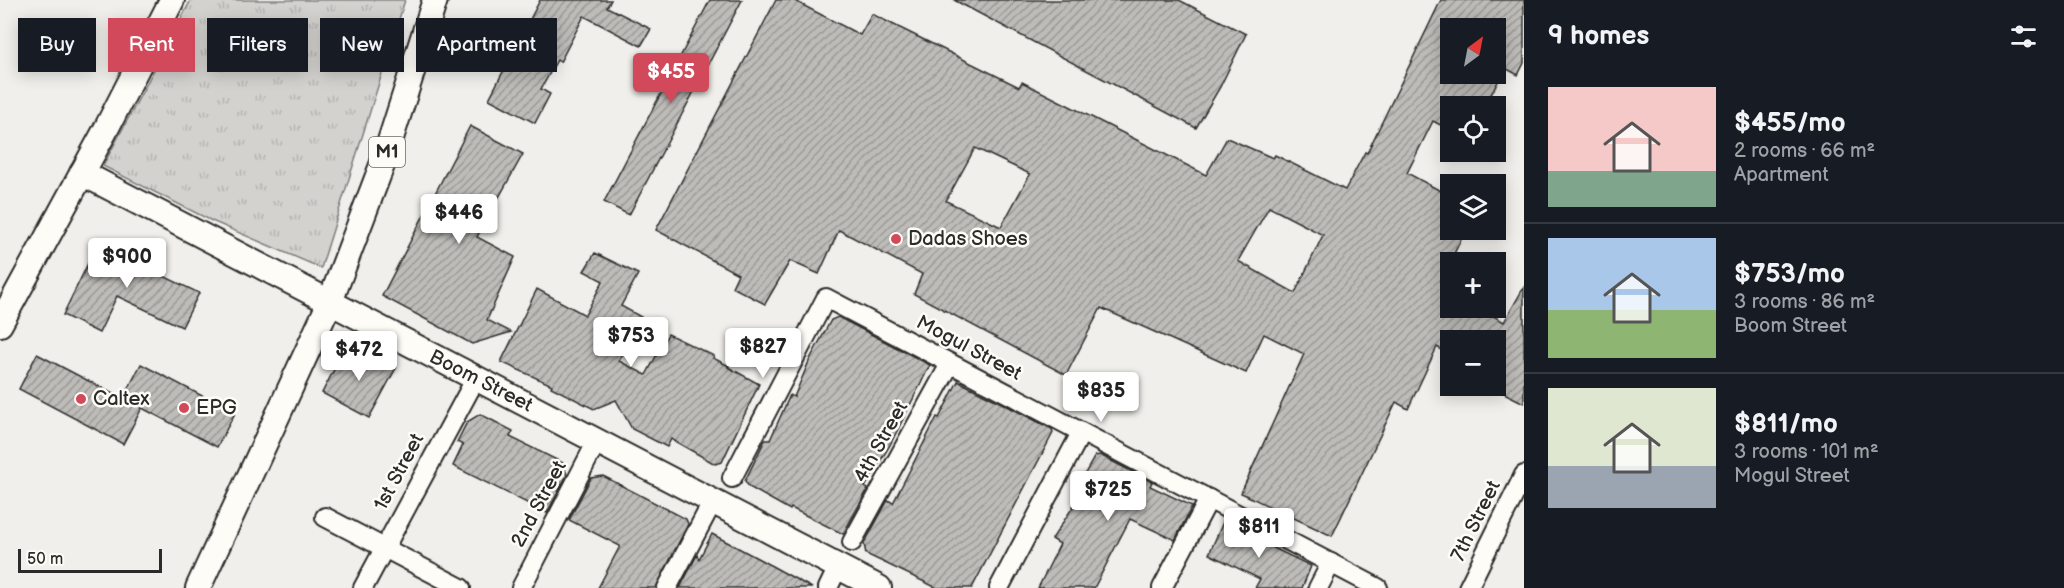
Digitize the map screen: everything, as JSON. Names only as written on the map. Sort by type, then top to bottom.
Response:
[{"type":"main road","points":[[104,133],[156,0]]},
{"type":"main road","points":[[0,324],[104,133],[172,0]]},
{"type":"main road","name":"M1","points":[[198,588],[330,302],[384,160],[435,0]]},
{"type":"main road","name":"Boom Street","points":[[82,173],[713,501],[833,577],[879,588]]},
{"type":"street","name":"Mogul Street","points":[[732,478],[826,299],[1378,588]]},
{"type":"street","name":"4th Street","points":[[852,542],[950,364]]},
{"type":"street","name":"1st Street","points":[[363,588],[476,378]]},
{"type":"street","points":[[999,588],[1081,432]]},
{"type":"street","name":"2nd Street","points":[[521,588],[597,441]]},
{"type":"street","name":"7th Street","points":[[1468,588],[1524,475]]},
{"type":"street","points":[[1162,588],[1209,499]]},
{"type":"street","points":[[667,588],[713,501]]},
{"type":"street","points":[[325,517],[461,588]]},
{"type":"street","points":[[1318,588],[1331,563]]},
{"type":"green space","points":[[191,0],[405,0],[399,18],[320,18],[320,72],[382,72],[321,268],[212,221],[103,166],[153,72],[195,72],[195,18],[181,18]]},
{"type":"building","points":[[540,0],[611,0],[607,7],[651,29],[641,46],[584,16],[560,62],[557,60],[557,18],[531,18]]},
{"type":"building","points":[[710,0],[742,0],[629,215],[604,202]]},
{"type":"building","points":[[776,0],[793,0],[860,35],[872,14],[1019,87],[1022,82],[1206,175],[1227,138],[1273,158],[1275,155],[1345,190],[1365,152],[1367,153],[1441,0],[1524,0],[1524,63],[1518,75],[1506,68],[1506,18],[1440,18],[1440,84],[1497,84],[1490,96],[1440,96],[1440,125],[1433,121],[1407,173],[1440,191],[1440,240],[1461,240],[1455,252],[1440,252],[1440,318],[1497,318],[1504,322],[1524,287],[1524,403],[1506,394],[1506,330],[1440,330],[1440,349],[1437,347],[1408,409],[1396,402],[1332,536],[1241,493],[1304,354],[1264,334],[1246,373],[1101,308],[1066,375],[914,294],[922,274],[839,230],[819,274],[790,261],[765,304],[732,287],[738,274],[656,230]],"holes":[[[975,148],[1030,174],[1001,227],[946,201]],[[1269,207],[1323,235],[1295,293],[1238,261]]]},
{"type":"building","points":[[954,0],[1179,0],[1246,34],[1220,87],[1196,128]]},
{"type":"building","points":[[503,72],[550,72],[541,89],[550,94],[535,123],[489,99]]},
{"type":"building","points":[[470,126],[523,154],[477,237],[515,257],[487,320],[511,332],[472,344],[382,296]]},
{"type":"building","points":[[98,243],[130,259],[136,246],[164,259],[157,273],[199,293],[182,327],[117,296],[99,333],[63,315]]},
{"type":"building","points":[[595,253],[638,274],[621,306],[641,317],[619,361],[646,375],[668,334],[714,356],[713,358],[759,384],[722,462],[715,464],[671,439],[667,447],[632,429],[616,400],[594,409],[551,387],[552,385],[501,362],[537,289],[585,315],[603,281],[584,271]]},
{"type":"building","points":[[838,317],[930,365],[890,445],[865,487],[868,489],[843,534],[791,508],[790,510],[749,487],[745,481],[765,440],[770,440],[790,395],[794,397],[810,359],[831,320]]},
{"type":"building","points":[[356,346],[396,368],[369,418],[322,393],[340,358],[347,362]]},
{"type":"building","points":[[37,354],[123,399],[141,364],[235,413],[217,447],[142,408],[123,444],[19,389]]},
{"type":"building","points":[[958,381],[1052,429],[1053,433],[972,588],[937,588],[866,554],[864,544],[888,500],[893,503]]},
{"type":"building","points":[[480,414],[513,431],[510,437],[563,463],[567,475],[547,513],[453,466],[463,445],[457,442],[467,422]]},
{"type":"building","points":[[1100,455],[1152,482],[1150,486],[1192,506],[1175,540],[1130,519],[1094,588],[1038,588],[1060,544],[1052,539],[1080,496],[1074,493],[1095,456]]},
{"type":"building","points":[[603,476],[686,519],[688,524],[656,588],[598,588],[620,546],[569,520],[591,478]]},
{"type":"building","points":[[1224,520],[1260,539],[1259,541],[1311,566],[1302,588],[1255,588],[1260,579],[1209,554]]},
{"type":"building","points":[[712,534],[812,588],[680,588],[697,555],[699,559]]},
{"type":"place","name":"Dadas Shoes","points":[[896,239]]},
{"type":"place","name":"Caltex","points":[[81,399]]},
{"type":"place","name":"EPG","points":[[184,408]]}]
